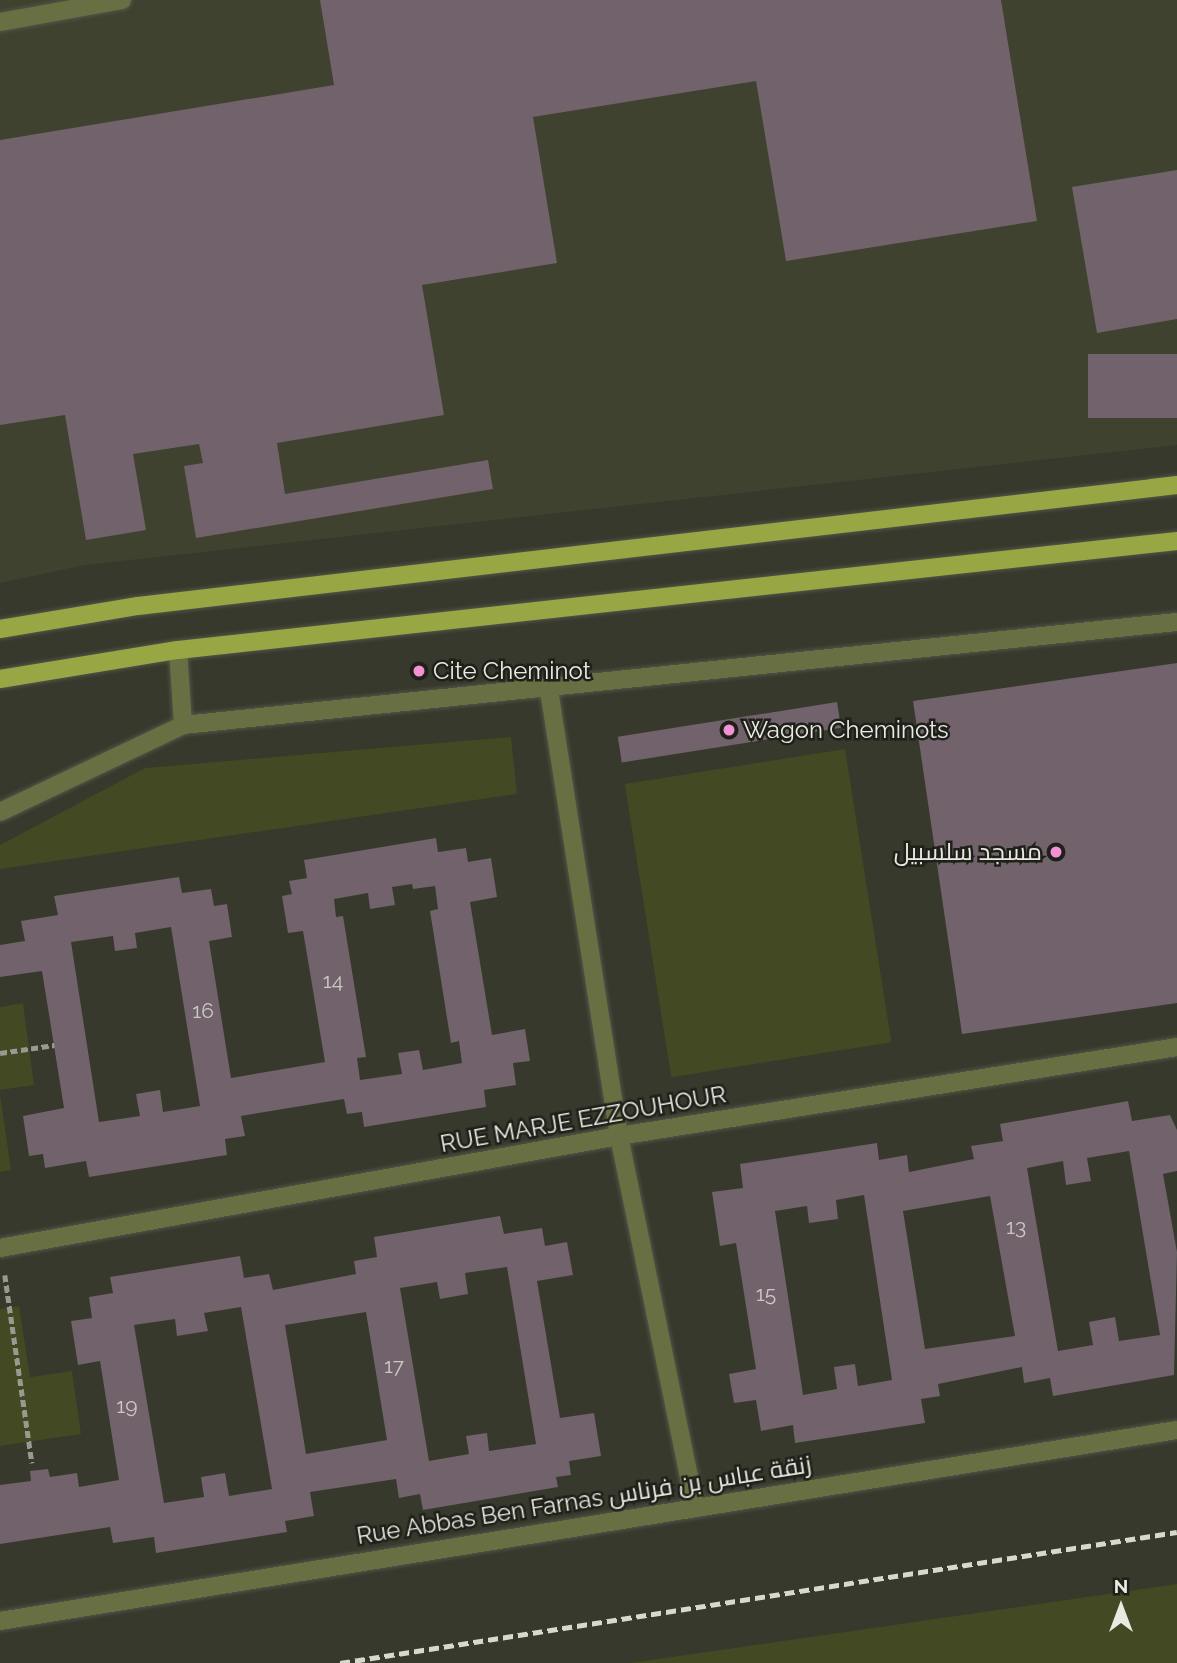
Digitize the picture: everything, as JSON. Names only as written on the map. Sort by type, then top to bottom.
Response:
[{"type":"main road","points":[[0,629],[138,606],[1177,485]]},
{"type":"main road","points":[[0,679],[178,650],[1177,541]]},
{"type":"street","points":[[0,22],[122,0]]},
{"type":"street","points":[[0,812],[183,725],[549,690],[1177,622]]},
{"type":"street","points":[[178,650],[183,725]]},
{"type":"street","points":[[549,690],[619,1136],[695,1507]]},
{"type":"street","name":"RUE MARJE EZZOUHOUR","points":[[1,1248],[619,1136],[1177,1047]]},
{"type":"street","name":"Rue Abbas Ben Farnas زنقة عباس بن فرناس","points":[[0,1621],[1177,1430]]},
{"type":"path","points":[[0,1053],[54,1045]]},
{"type":"path","points":[[1,1248],[32,1464]]},
{"type":"shaded area","points":[[0,0],[1177,0],[1177,445],[85,565],[0,583]]},
{"type":"green space","points":[[511,737],[517,794],[0,869],[0,845],[145,768]]},
{"type":"green space","points":[[845,749],[891,1042],[671,1077],[625,784]]},
{"type":"green space","points":[[23,1003],[34,1085],[0,1090],[0,1007]]},
{"type":"green space","points":[[0,1094],[11,1170],[0,1172]]},
{"type":"green space","points":[[19,1306],[30,1377],[72,1371],[81,1434],[0,1446],[0,1309]]},
{"type":"green space","points":[[1177,1584],[1177,1663],[630,1663]]},
{"type":"building","points":[[320,0],[1001,0],[1037,221],[786,261],[756,81],[533,117],[557,263],[422,285],[444,415],[277,443],[285,494],[488,460],[493,489],[196,538],[184,466],[203,463],[199,444],[133,454],[146,530],[86,540],[65,415],[0,425],[0,140],[334,85]]},
{"type":"building","points":[[1177,170],[1177,319],[1097,333],[1072,187]]},
{"type":"building","points":[[1088,354],[1177,354],[1177,418],[1088,418]]},
{"type":"building","name":"مسجد سلسبيل","points":[[1177,663],[1177,1003],[962,1034],[913,701]]},
{"type":"building","name":"Wagon Cheminots","points":[[837,702],[841,728],[622,762],[618,737]]},
{"type":"building","points":[[436,838],[438,852],[466,848],[468,862],[491,858],[497,897],[470,902],[492,1035],[525,1029],[530,1061],[513,1063],[516,1085],[484,1090],[486,1107],[364,1127],[362,1112],[347,1114],[344,1099],[241,1116],[245,1136],[225,1139],[227,1155],[89,1177],[86,1161],[45,1168],[43,1154],[29,1156],[23,1116],[64,1108],[42,971],[0,977],[0,945],[25,941],[21,921],[58,915],[54,896],[179,877],[182,893],[211,889],[214,906],[227,904],[232,937],[209,941],[231,1078],[325,1062],[303,931],[288,933],[282,896],[292,894],[289,881],[307,878],[304,860]],"holes":[[[412,884],[413,889],[435,886],[438,909],[430,911],[451,1043],[459,1041],[462,1063],[423,1070],[419,1050],[398,1053],[402,1074],[360,1080],[357,1058],[366,1057],[343,916],[336,917],[334,899],[368,893],[370,909],[395,905],[392,887]],[[171,927],[200,1106],[163,1112],[160,1090],[136,1094],[140,1116],[99,1122],[71,942],[113,936],[115,951],[137,948],[135,933]]]},
{"type":"building","points":[[1128,1101],[1132,1121],[1170,1115],[1177,1130],[1177,1171],[1163,1174],[1177,1252],[1174,1375],[1053,1396],[1050,1378],[1024,1383],[1022,1367],[938,1384],[940,1396],[921,1399],[925,1423],[795,1443],[793,1425],[761,1431],[756,1400],[734,1403],[729,1374],[756,1369],[736,1243],[720,1246],[712,1192],[743,1188],[740,1164],[877,1143],[879,1160],[907,1155],[909,1172],[974,1159],[971,1146],[1003,1141],[1000,1124]],"holes":[[[1129,1151],[1160,1335],[1119,1341],[1115,1317],[1089,1322],[1093,1345],[1058,1351],[1027,1168],[1063,1161],[1066,1185],[1091,1181],[1087,1158]],[[864,1195],[892,1380],[858,1386],[855,1364],[834,1367],[837,1389],[803,1395],[775,1211],[807,1206],[809,1223],[838,1219],[836,1200]],[[990,1196],[1015,1336],[925,1349],[903,1211]]]},
{"type":"building","points":[[500,1216],[504,1234],[542,1228],[545,1246],[567,1242],[573,1275],[537,1281],[560,1418],[594,1413],[601,1456],[569,1461],[571,1475],[556,1477],[558,1487],[423,1510],[420,1494],[399,1498],[396,1479],[310,1492],[314,1516],[285,1521],[287,1532],[156,1553],[154,1537],[113,1543],[110,1527],[0,1544],[0,1485],[31,1481],[30,1471],[48,1469],[50,1477],[77,1473],[79,1487],[119,1480],[100,1361],[78,1365],[71,1321],[92,1318],[89,1297],[113,1293],[110,1277],[240,1256],[244,1278],[269,1274],[273,1290],[356,1274],[354,1261],[377,1257],[374,1237]],"holes":[[[507,1267],[536,1444],[489,1451],[487,1433],[466,1436],[469,1454],[429,1461],[400,1288],[437,1282],[440,1299],[468,1294],[465,1273]],[[241,1307],[272,1489],[229,1496],[225,1473],[201,1477],[204,1497],[164,1503],[134,1325],[175,1319],[177,1336],[208,1331],[204,1313]],[[366,1312],[387,1440],[306,1454],[285,1325]]]},
{"type":"railway","points":[[340,1663],[1177,1532]]},
{"type":"place","name":"Cite Cheminot","points":[[419,671]]},
{"type":"place","name":"Wagon Cheminots","points":[[729,730]]},
{"type":"place","name":"مسجد سلسبيل","points":[[1056,852]]}]
